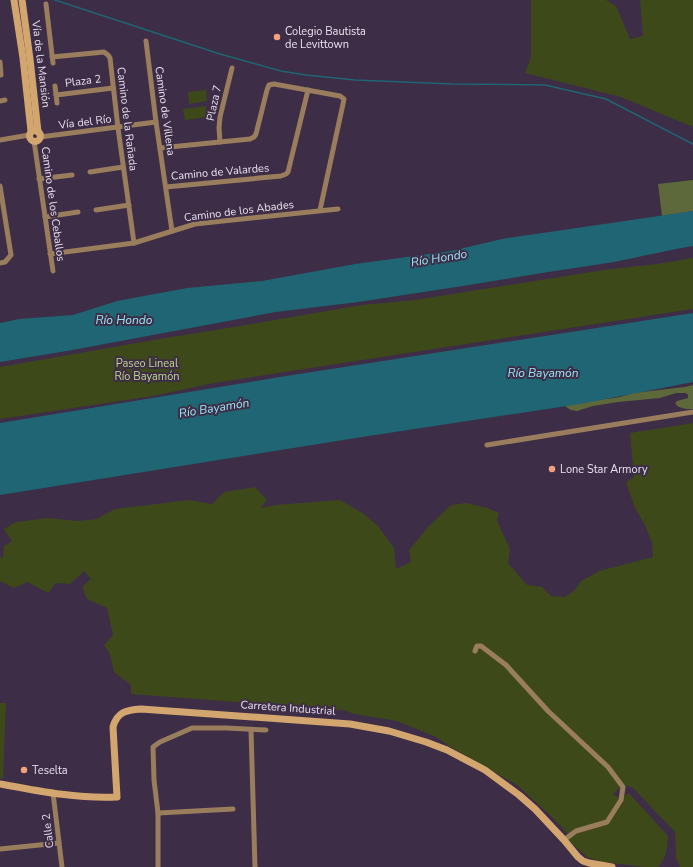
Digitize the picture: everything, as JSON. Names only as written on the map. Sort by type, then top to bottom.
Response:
[{"type":"street","name":"Vía de la Mansión","points":[[14,0],[35,135]]},
{"type":"street","name":"Vía de la Mansión","points":[[22,0],[30,59],[35,135]]},
{"type":"street","name":"Camino de la Rañada","points":[[46,4],[52,60],[104,52],[110,58],[134,243]]},
{"type":"street","name":"Camino de Villena","points":[[146,41],[172,231]]},
{"type":"street","points":[[0,62],[1,75]]},
{"type":"street","name":"Plaza 7","points":[[220,142],[220,117],[232,68]]},
{"type":"street","points":[[160,148],[250,140],[256,134],[269,85],[274,84],[340,96],[344,100],[320,210]]},
{"type":"street","name":"Plaza 2","points":[[55,86],[57,103]]},
{"type":"street","name":"Plaza 2","points":[[56,95],[113,88]]},
{"type":"street","name":"Camino de Valardes","points":[[166,187],[281,176],[286,174],[288,172],[308,90]]},
{"type":"street","name":"Vía del Río","points":[[0,140],[35,135],[118,128],[156,122]]},
{"type":"street","name":"Camino de los Ceballos","points":[[35,135],[39,179],[53,271]]},
{"type":"street","points":[[90,172],[123,167]]},
{"type":"street","points":[[39,179],[72,175]]},
{"type":"street","points":[[0,186],[11,255],[5,262],[0,263]]},
{"type":"street","points":[[96,210],[128,205]]},
{"type":"street","name":"Camino de los Abades","points":[[50,254],[134,243],[195,224],[338,209]]},
{"type":"street","points":[[45,217],[78,212]]},
{"type":"street","points":[[487,445],[693,412]]},
{"type":"street","points":[[475,651],[478,646],[481,646],[506,665],[548,711],[608,767],[623,787],[621,800],[607,822],[576,832],[564,840]]},
{"type":"street","name":"Carretera Industrial","points":[[0,784],[53,793],[100,798],[117,797],[113,727],[117,717],[123,712],[131,709],[140,708],[350,724],[389,730],[426,742],[447,750],[485,770],[535,809],[583,861],[612,867]]},
{"type":"street","points":[[158,867],[158,813],[154,780],[154,747],[160,742],[192,728],[266,730]]},
{"type":"street","points":[[251,730],[255,867]]},
{"type":"street","name":"Calle 2","points":[[53,793],[62,867]]},
{"type":"street","points":[[158,813],[234,809]]},
{"type":"street","points":[[0,849],[59,843]]},
{"type":"green space","points":[[531,0],[606,0],[616,6],[630,39],[643,36],[640,0],[693,0],[693,127],[621,97],[525,73],[531,57]]},
{"type":"green space","points":[[206,90],[207,101],[189,104],[188,92]]},
{"type":"green space","points":[[206,106],[207,117],[185,120],[183,109]]},
{"type":"green space","name":"Paseo Lineal Río Bayamón","points":[[693,258],[693,309],[214,383],[153,396],[0,419],[0,367],[362,305],[415,300],[603,270]]},
{"type":"green space","points":[[693,423],[693,867],[680,867],[676,858],[675,832],[632,787],[623,785],[613,794],[621,799],[629,793],[668,836],[665,856],[658,867],[602,862],[587,857],[568,840],[567,833],[552,817],[517,785],[436,737],[397,721],[354,714],[344,710],[131,694],[131,685],[114,672],[110,654],[104,645],[113,635],[107,608],[87,599],[82,587],[91,579],[84,571],[70,584],[56,583],[48,593],[27,582],[14,588],[0,581],[0,557],[3,558],[4,546],[12,541],[4,529],[16,522],[47,518],[78,521],[96,519],[115,509],[188,500],[212,504],[224,492],[255,487],[267,500],[261,508],[275,505],[340,500],[364,514],[378,526],[394,548],[396,569],[411,562],[409,550],[428,527],[451,505],[466,503],[487,508],[499,513],[497,521],[510,549],[508,563],[527,585],[542,587],[551,596],[565,597],[575,590],[581,581],[599,571],[653,557],[652,543],[645,525],[635,508],[626,482],[634,477],[630,433]]},
{"type":"green space","points":[[0,703],[6,703],[3,779],[0,778]]},
{"type":"shaded area","points":[[693,180],[693,211],[662,216],[658,184]]},
{"type":"shaded area","points":[[693,385],[693,409],[680,408],[675,403],[688,398],[686,393],[676,393],[660,398],[593,406],[577,411],[566,407],[566,404]]},
{"type":"water","name":"Río Hondo","points":[[693,211],[693,246],[614,262],[463,286],[358,302],[276,312],[0,362],[0,323],[19,319],[73,315],[117,301],[187,288],[262,281],[355,264],[451,251],[502,239]]},
{"type":"water","name":"Río Bayamón","points":[[693,313],[693,382],[580,404],[0,495],[0,423],[286,376]]},
{"type":"waterway","points":[[55,0],[220,54],[281,71],[355,80],[453,84],[545,85],[606,99],[693,144]]},
{"type":"place","name":"Colegio Bautista de Levittown","points":[[277,37]]},
{"type":"place","name":"Lone Star Armory","points":[[552,469]]},
{"type":"place","name":"Teselta","points":[[24,770]]}]
